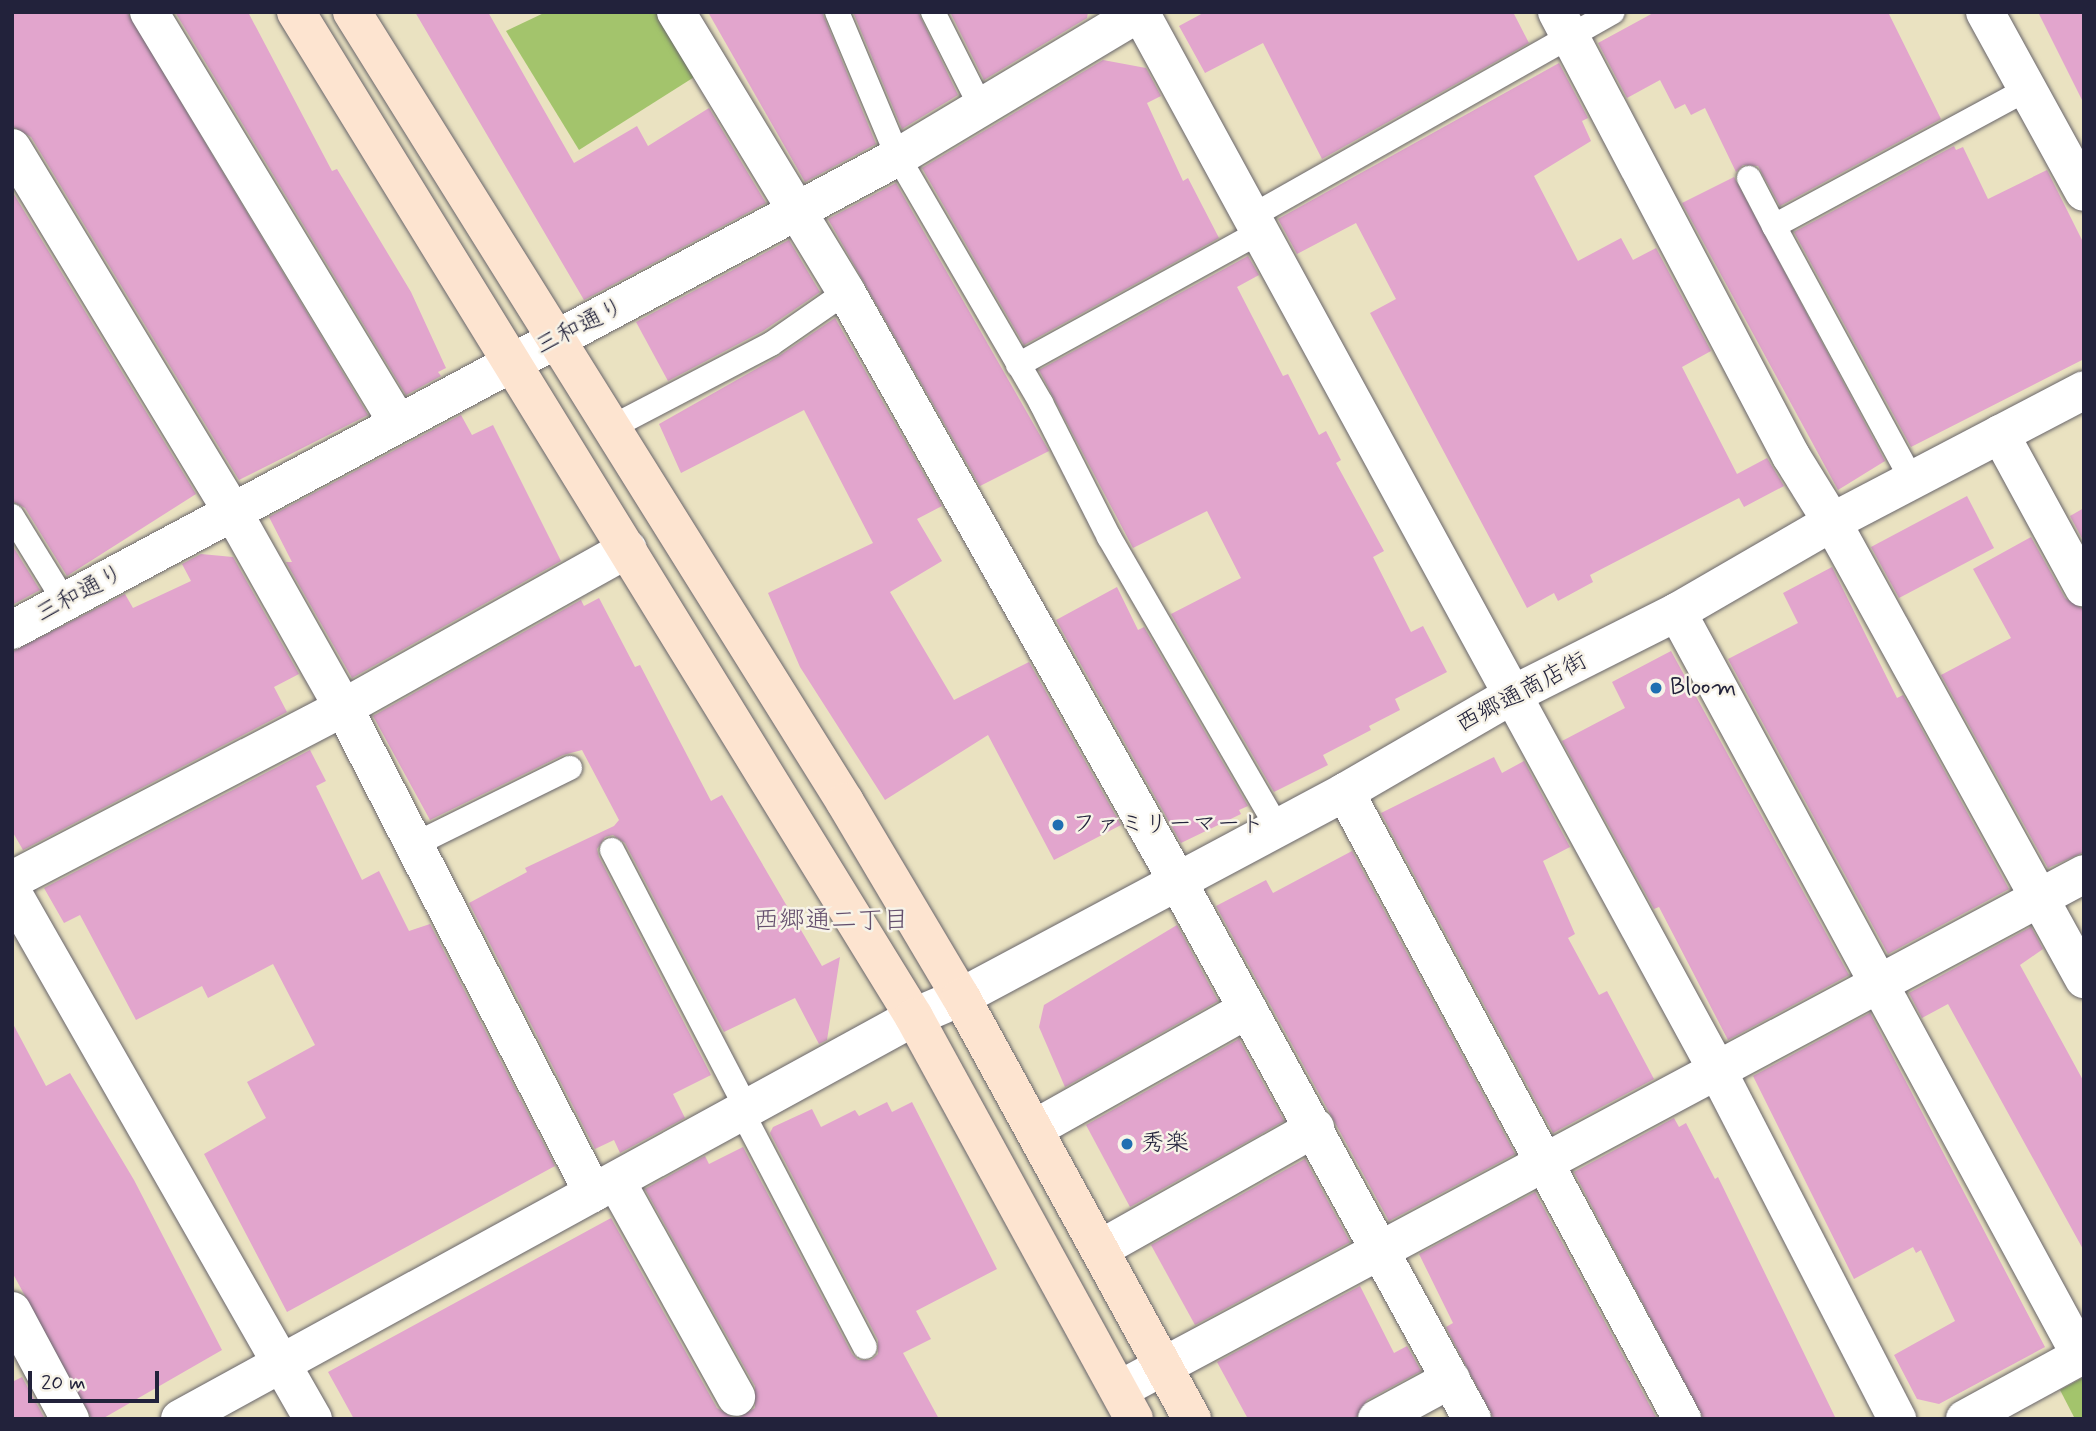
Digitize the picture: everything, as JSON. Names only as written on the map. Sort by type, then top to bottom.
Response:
[{"type":"street","points":[[149,12],[398,423]]},
{"type":"street","points":[[296,12],[513,360],[914,1017],[1127,1404],[1163,1365],[2084,874]]},
{"type":"street","points":[[676,12],[799,210],[846,292],[1315,1128],[1472,1419]]},
{"type":"street","points":[[1140,12],[1258,223],[1717,1070],[1897,1419]]},
{"type":"street","name":"三和通り","points":[[12,629],[234,514],[513,360],[558,340],[898,157],[1140,12]]},
{"type":"street","points":[[1985,12],[2084,192]]},
{"type":"street","points":[[354,13],[612,427],[961,997],[1192,1419]]},
{"type":"street","points":[[1564,24],[1791,456],[1832,522],[2084,979]]},
{"type":"street","points":[[12,148],[234,514],[604,1187],[736,1397]]},
{"type":"street","name":"西郷通商店街","points":[[180,1419],[284,1365],[914,1017],[961,997],[1178,882],[1345,792],[1512,695],[1677,612],[1832,522],[1913,482],[2084,390]]},
{"type":"street","points":[[2000,434],[2084,588]]},
{"type":"street","points":[[12,880],[342,708],[628,549]]},
{"type":"street","points":[[1677,612],[2082,1355],[1965,1419]]},
{"type":"street","points":[[1345,792],[1682,1419]]},
{"type":"street","points":[[12,892],[313,1419]]},
{"type":"street","points":[[1034,1129],[1248,1009]]},
{"type":"street","points":[[1100,1249],[1315,1128]]},
{"type":"street","points":[[12,1311],[70,1419]]},
{"type":"street","points":[[1377,1419],[1451,1379]]},
{"type":"lane","points":[[837,12],[898,157],[1018,365],[1110,537],[1278,828]]},
{"type":"lane","points":[[933,12],[981,107]]},
{"type":"lane","points":[[1018,365],[1258,223],[1564,24],[1614,12]]},
{"type":"lane","points":[[1774,226],[2026,90]]},
{"type":"lane","points":[[1749,178],[1913,482]]},
{"type":"lane","points":[[612,427],[771,344],[846,292]]},
{"type":"lane","points":[[12,516],[65,602]]},
{"type":"lane","points":[[414,845],[570,768]]},
{"type":"lane","points":[[612,850],[865,1347]]},
{"type":"green space","points":[[546,12],[661,12],[699,74],[579,150],[506,31]]},
{"type":"green space","points":[[2084,1377],[2084,1419],[2075,1419],[2060,1390]]},
{"type":"building","points":[[12,12],[127,12],[368,415],[239,480],[31,137],[12,126]]},
{"type":"building","points":[[175,12],[248,12],[332,171],[337,169],[411,292],[446,368],[438,372],[441,376],[406,395]]},
{"type":"building","points":[[415,12],[488,12],[574,163],[637,126],[648,146],[709,108],[766,203],[584,300]]},
{"type":"building","points":[[708,12],[822,12],[876,144],[805,182]]},
{"type":"building","points":[[853,12],[918,12],[958,95],[902,129]]},
{"type":"building","points":[[950,12],[1088,12],[1087,18],[984,80]]},
{"type":"building","points":[[1205,12],[1513,12],[1529,43],[1322,159],[1263,43],[1205,73],[1179,26]]},
{"type":"building","points":[[1655,12],[1888,12],[1941,119],[1780,206],[1758,166],[1743,165],[1736,172],[1705,108],[1691,115],[1685,104],[1675,109],[1660,80],[1627,98],[1598,43]]},
{"type":"building","points":[[2038,12],[2084,12],[2084,104]]},
{"type":"building","points":[[1103,60],[1146,68],[1161,96],[1147,103],[1183,181],[1188,178],[1219,238],[1024,345],[922,168]]},
{"type":"building","points":[[1559,63],[1588,118],[1582,121],[1591,141],[1534,176],[1578,261],[1621,238],[1633,260],[1656,248],[1711,351],[1682,367],[1737,474],[1767,458],[1784,486],[1744,507],[1739,498],[1590,575],[1593,582],[1558,601],[1554,593],[1527,608],[1370,313],[1396,299],[1356,223],[1297,254],[1278,219]]},
{"type":"building","points":[[1954,146],[1956,150],[1963,147],[1988,199],[2047,170],[2084,244],[2084,359],[1911,447],[1794,232]]},
{"type":"building","points":[[1734,177],[1885,461],[1838,490],[1682,203]]},
{"type":"building","points":[[896,183],[1049,451],[980,486],[828,219]]},
{"type":"building","points":[[12,191],[196,494],[67,576],[25,508],[12,501]]},
{"type":"building","points":[[789,240],[820,292],[763,331],[668,381],[636,322]]},
{"type":"building","points":[[1248,256],[1259,275],[1237,287],[1283,376],[1288,374],[1319,435],[1326,431],[1341,460],[1336,463],[1384,551],[1373,557],[1411,632],[1423,626],[1447,672],[1395,699],[1400,710],[1369,726],[1371,730],[1323,755],[1328,765],[1274,792],[1171,614],[1241,578],[1207,511],[1133,548],[1039,370]]},
{"type":"building","points":[[835,318],[942,506],[917,519],[942,561],[890,592],[954,700],[1029,662],[1121,825],[1054,860],[988,735],[885,800],[800,667],[768,593],[873,543],[804,410],[681,473],[659,424],[779,356]]},
{"type":"building","points":[[461,415],[472,435],[493,425],[561,561],[352,678],[286,562],[292,562],[269,517]]},
{"type":"building","points":[[1967,496],[1994,548],[1899,598],[1871,547]]},
{"type":"building","points":[[2084,508],[2084,542],[2070,516]]},
{"type":"building","points":[[2031,537],[2065,598],[2084,610],[2084,852],[2048,868],[1941,675],[2011,638],[1973,569]]},
{"type":"building","points":[[12,545],[40,590],[12,605]]},
{"type":"building","points":[[201,554],[233,557],[299,674],[274,687],[287,712],[23,850],[12,831],[12,652],[125,594],[133,608],[191,581],[182,564]]},
{"type":"building","points":[[1832,567],[1897,698],[1903,695],[2009,889],[1888,954],[1728,659],[1798,623],[1783,593]]},
{"type":"building","points":[[1117,587],[1138,630],[1144,627],[1248,806],[1239,810],[1241,814],[1181,843],[1056,620]]},
{"type":"building","points":[[599,598],[635,667],[640,665],[711,801],[722,795],[822,966],[840,957],[827,1040],[819,1044],[795,998],[724,1032],[625,843],[613,835],[605,837],[597,849],[599,857],[711,1075],[673,1094],[685,1118],[620,1153],[614,1140],[595,1149],[469,903],[527,872],[525,868],[614,826],[619,820],[582,750],[563,755],[430,820],[373,716],[581,600],[584,606]]},
{"type":"building","points":[[1671,651],[1849,975],[1728,1040],[1659,907],[1654,909],[1562,741],[1625,708],[1612,682]]},
{"type":"building","points":[[310,750],[326,781],[316,786],[362,880],[379,871],[409,931],[430,924],[555,1166],[287,1312],[204,1154],[266,1118],[247,1082],[315,1045],[273,964],[208,998],[202,986],[136,1020],[80,915],[64,923],[44,888]]},
{"type":"building","points":[[1494,757],[1502,773],[1524,761],[1570,847],[1543,861],[1575,934],[1568,938],[1599,995],[1607,991],[1654,1079],[1553,1133],[1381,813]]},
{"type":"building","points":[[1352,851],[1515,1154],[1389,1221],[1216,906],[1266,880],[1273,893]]},
{"type":"building","points":[[1177,925],[1218,1001],[1065,1087],[1039,1027],[1044,1005]]},
{"type":"building","points":[[2031,927],[2043,949],[2020,965],[2084,1082],[2084,1251],[1948,1004],[1922,1018],[1909,993]]},
{"type":"building","points":[[1870,1013],[2045,1347],[1939,1404],[1917,1399],[1894,1355],[1955,1321],[1921,1250],[1916,1253],[1913,1247],[1854,1279],[1753,1076]]},
{"type":"building","points":[[12,1022],[46,1086],[70,1073],[134,1180],[222,1350],[102,1419],[92,1419],[12,1272]]},
{"type":"building","points":[[1239,1039],[1284,1121],[1130,1207],[1086,1125]]},
{"type":"building","points":[[887,1102],[892,1112],[912,1102],[997,1269],[916,1311],[931,1339],[903,1353],[939,1419],[736,1419],[755,1408],[755,1386],[645,1189],[705,1156],[709,1164],[743,1147],[852,1354],[858,1360],[871,1360],[878,1354],[878,1340],[770,1133],[773,1127],[812,1109],[821,1127],[855,1110],[859,1116]]},
{"type":"building","points":[[1674,1118],[1679,1127],[1686,1123],[1715,1179],[1718,1177],[1836,1419],[1704,1419],[1574,1172]]},
{"type":"building","points":[[1305,1159],[1350,1242],[1195,1325],[1151,1245]]},
{"type":"building","points":[[1535,1192],[1657,1419],[1494,1419],[1446,1327],[1453,1323],[1419,1254]]},
{"type":"building","points":[[611,1218],[717,1408],[735,1419],[354,1419],[328,1372]]},
{"type":"building","points":[[1360,1286],[1394,1353],[1407,1346],[1421,1371],[1367,1400],[1355,1419],[1248,1419],[1217,1362]]},
{"type":"building","points":[[22,1377],[45,1419],[12,1419],[12,1382]]},
{"type":"place","name":"Bloom","points":[[1656,688]]},
{"type":"place","name":"ファミリーマート","points":[[1058,825]]},
{"type":"place","name":"秀楽","points":[[1127,1144]]},
{"type":"district","name":"西郷通二丁目","points":[[831,922]]}]
